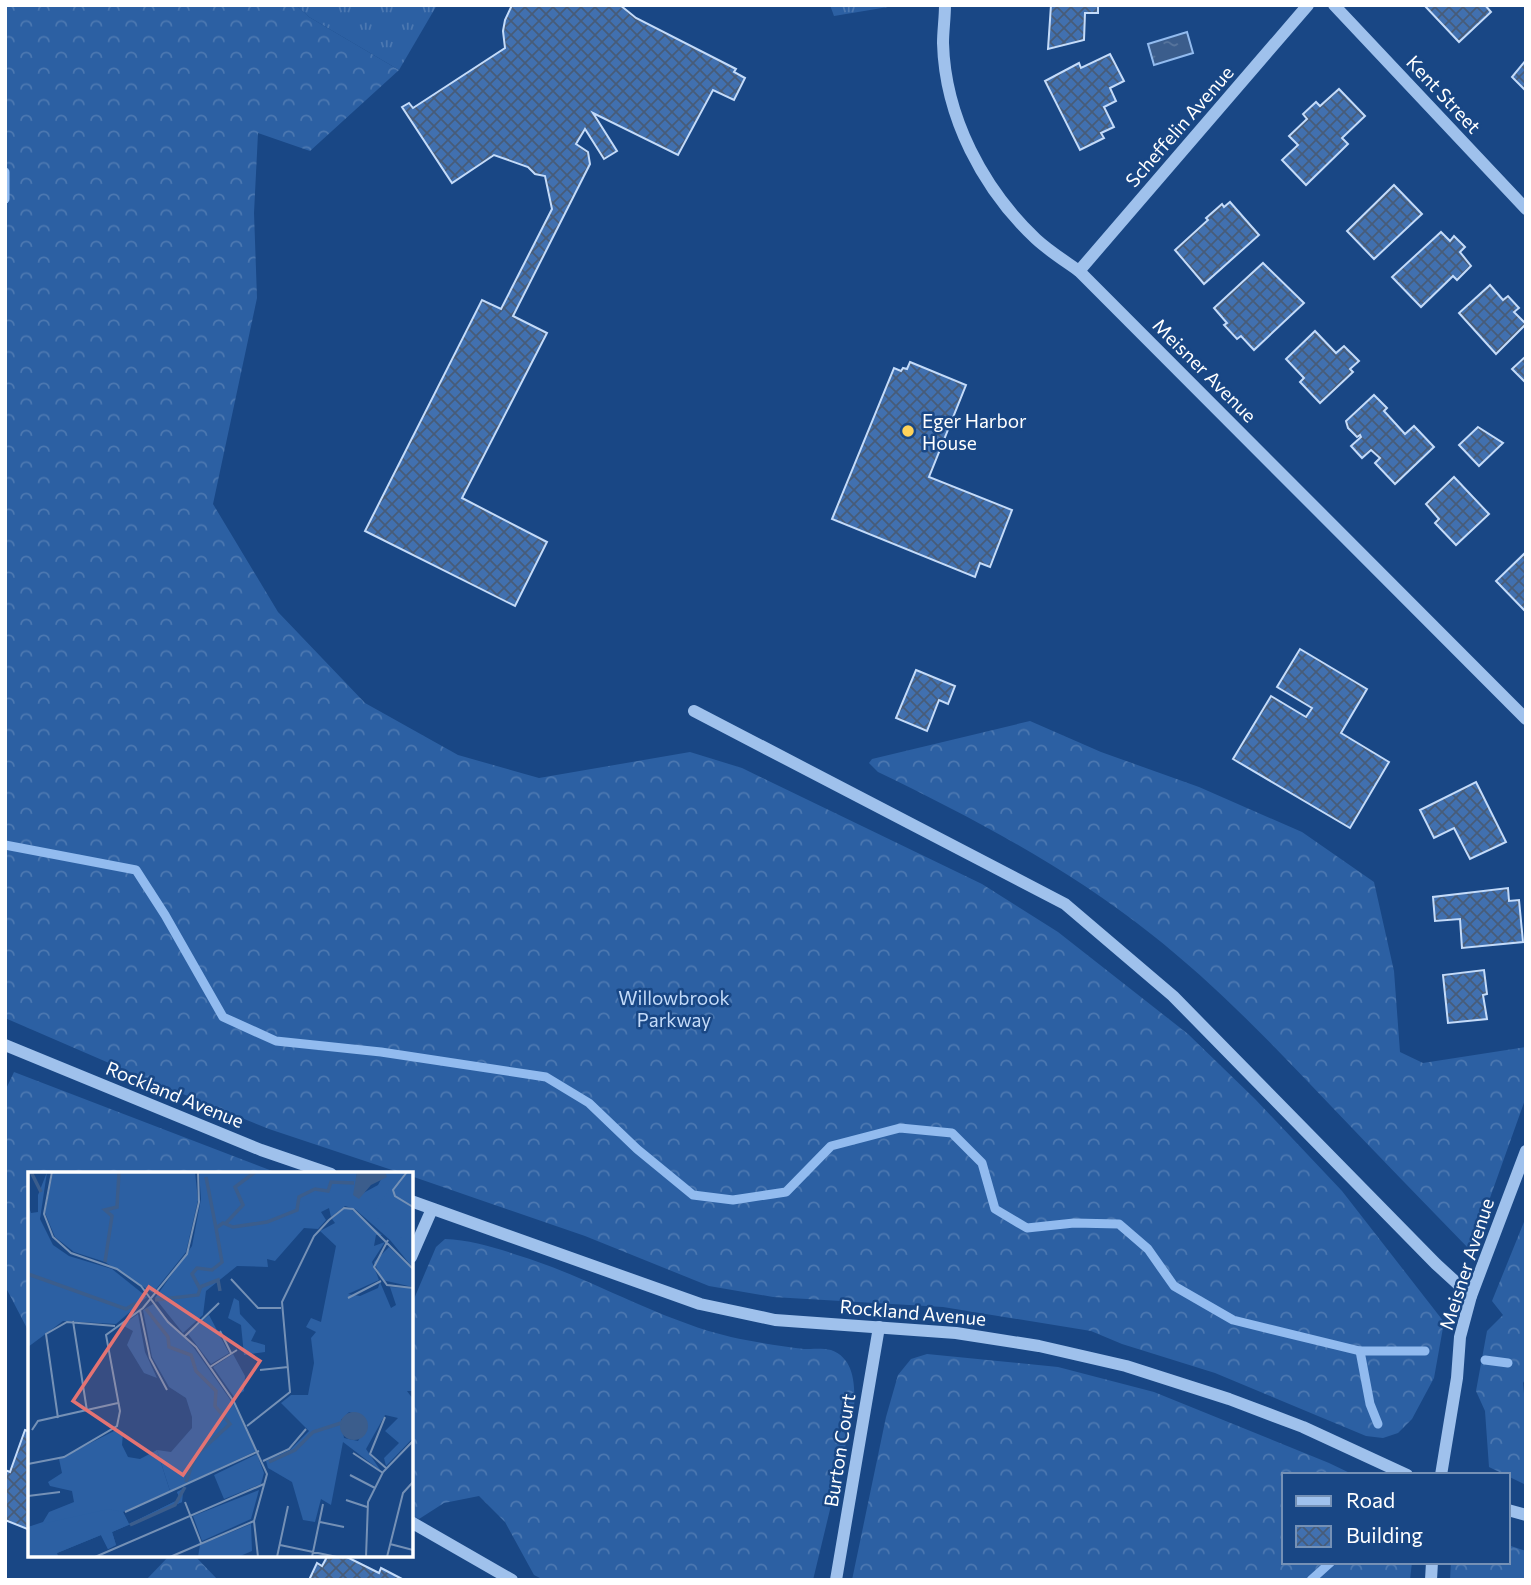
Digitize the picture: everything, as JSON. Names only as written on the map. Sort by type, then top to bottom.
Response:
[{"type":"street","name":"Meisner Avenue","points":[[945,5],[943,44],[948,86],[960,127],[981,172],[1007,209],[1037,240],[1079,271],[1526,719]]},
{"type":"street","name":"Scheffelin Avenue","points":[[1079,271],[1308,5]]},
{"type":"street","name":"Kent Street","points":[[1334,5],[1526,209]]},
{"type":"street","points":[[694,712],[1065,904],[1173,996],[1436,1264],[1471,1296]]},
{"type":"street","name":"Rockland Avenue","points":[[5,1045],[261,1150],[325,1172]]},
{"type":"street","name":"Meisner Avenue","points":[[1441,1473],[1457,1378],[1460,1337],[1471,1296],[1526,1151]]},
{"type":"street","name":"Rockland Avenue","points":[[413,1202],[700,1304],[775,1320],[956,1333],[1040,1346],[1126,1366],[1229,1399],[1303,1427],[1403,1473]]},
{"type":"street","points":[[413,1252],[432,1209]]},
{"type":"street","name":"Burton Court","points":[[836,1580],[879,1327]]},
{"type":"street","points":[[413,1523],[512,1580]]},
{"type":"green space","name":"Willowbrook Parkway","points":[[5,5],[296,5],[309,17],[399,70],[310,151],[258,133],[254,213],[257,298],[213,504],[278,612],[365,703],[458,755],[539,778],[690,752],[742,768],[982,884],[1058,932],[1188,1034],[1255,1099],[1342,1191],[1444,1322],[1434,1378],[1412,1419],[1398,1433],[1383,1438],[1366,1436],[1215,1373],[1122,1344],[1091,1331],[943,1307],[773,1297],[709,1286],[585,1236],[413,1177],[413,1172],[398,1172],[269,1129],[5,1018]]},
{"type":"green space","points":[[296,5],[437,5],[399,70],[309,17]]},
{"type":"green space","points":[[830,5],[900,5],[834,16]]},
{"type":"green space","points":[[1030,721],[1101,752],[1199,787],[1302,832],[1374,882],[1394,971],[1400,1052],[1423,1063],[1526,1047],[1526,1097],[1471,1251],[1244,1017],[1199,974],[1151,934],[1087,887],[1053,866],[949,807],[878,772],[869,763],[872,759]]},
{"type":"green space","points":[[14,1072],[275,1172],[28,1172],[28,1330],[5,1286],[5,1091]]},
{"type":"green space","points":[[1526,1217],[1526,1377],[1523,1383],[1526,1485],[1510,1477],[1510,1473],[1501,1473],[1489,1467],[1485,1411],[1476,1391],[1487,1331],[1503,1315],[1492,1301]]},
{"type":"green space","points":[[445,1239],[481,1244],[544,1264],[703,1329],[749,1341],[804,1349],[828,1349],[839,1354],[850,1367],[854,1410],[813,1580],[544,1580],[534,1575],[505,1522],[479,1496],[444,1503],[419,1519],[413,1516],[413,1301],[436,1247]]},
{"type":"green space","points":[[927,1354],[1058,1367],[1154,1392],[1329,1463],[1350,1473],[1282,1473],[1282,1564],[1412,1564],[1410,1580],[852,1580],[886,1417],[898,1375],[911,1359]]},
{"type":"green space","points":[[1510,1546],[1526,1551],[1526,1580],[1450,1580],[1451,1564],[1510,1564]]},
{"type":"green space","points":[[168,1557],[196,1557],[218,1580],[146,1580]]},
{"type":"water","points":[[1187,32],[1193,53],[1154,65],[1148,44]]},
{"type":"building","points":[[512,5],[620,5],[636,18],[736,69],[734,72],[745,78],[734,100],[713,90],[678,155],[593,113],[617,151],[604,159],[585,129],[576,144],[588,152],[590,164],[513,316],[547,333],[462,498],[547,542],[515,606],[365,531],[482,300],[501,309],[552,209],[545,176],[494,155],[452,183],[402,107],[409,103],[413,108],[505,48],[503,31]]},
{"type":"building","points":[[1051,5],[1098,5],[1098,13],[1085,13],[1084,40],[1048,49]]},
{"type":"building","points":[[1424,5],[1485,5],[1491,12],[1459,42]]},
{"type":"building","points":[[1110,54],[1124,81],[1110,88],[1116,101],[1104,107],[1114,127],[1101,133],[1104,138],[1080,150],[1045,81],[1079,63],[1081,68]]},
{"type":"building","points":[[1526,60],[1526,91],[1512,77]]},
{"type":"building","points":[[1339,89],[1365,116],[1342,138],[1348,144],[1306,185],[1282,160],[1298,145],[1289,136],[1307,119],[1303,114],[1316,102],[1320,106]]},
{"type":"building","points":[[1394,185],[1422,214],[1374,259],[1347,231]]},
{"type":"building","points":[[1230,202],[1259,235],[1204,284],[1175,250],[1222,204],[1224,207]]},
{"type":"building","points":[[1441,232],[1450,241],[1454,236],[1465,247],[1460,252],[1471,266],[1457,280],[1453,276],[1421,307],[1392,277]]},
{"type":"building","points":[[1263,263],[1304,303],[1254,350],[1241,336],[1237,339],[1214,308]]},
{"type":"building","points":[[1490,285],[1503,300],[1508,296],[1519,308],[1514,312],[1526,324],[1496,354],[1459,313]]},
{"type":"building","points":[[1315,331],[1336,353],[1344,346],[1359,361],[1350,369],[1353,372],[1320,403],[1300,382],[1304,378],[1286,359]]},
{"type":"building","points":[[1526,356],[1526,383],[1512,369]]},
{"type":"building","name":"Eger Harbor House","points":[[910,362],[966,385],[929,477],[1012,510],[990,567],[980,563],[975,577],[832,519],[894,368],[901,371],[903,368],[907,369]]},
{"type":"building","points":[[1374,395],[1387,408],[1384,411],[1405,434],[1414,426],[1434,447],[1395,484],[1375,463],[1380,458],[1371,450],[1362,458],[1351,446],[1361,437],[1357,437],[1348,428],[1346,421]]},
{"type":"building","points":[[1478,427],[1503,443],[1479,466],[1459,445]]},
{"type":"building","points":[[1454,477],[1489,514],[1456,545],[1435,523],[1439,519],[1426,504]]},
{"type":"building","points":[[1526,552],[1526,612],[1496,581]]},
{"type":"building","points":[[1300,649],[1367,689],[1341,733],[1389,762],[1350,828],[1233,759],[1271,696],[1306,717],[1312,708],[1277,687]]},
{"type":"building","points":[[916,670],[955,686],[948,704],[939,700],[927,731],[896,718]]},
{"type":"building","points":[[1476,782],[1506,842],[1470,859],[1454,828],[1434,838],[1420,810]]},
{"type":"building","points":[[1508,888],[1509,901],[1519,900],[1523,942],[1462,948],[1460,919],[1435,921],[1433,897]]},
{"type":"building","points":[[1484,970],[1487,994],[1483,995],[1487,1019],[1448,1023],[1443,975]]},
{"type":"building","points":[[25,1430],[28,1431],[28,1529],[5,1520],[5,1470],[10,1472]]},
{"type":"building","points":[[327,1557],[347,1557],[379,1573],[381,1568],[404,1580],[309,1580],[317,1563],[322,1566]]},
{"type":"waterway","points":[[5,172],[5,199]]},
{"type":"waterway","points":[[5,845],[136,870],[223,1017],[276,1041],[381,1052],[546,1077],[589,1103],[637,1149],[693,1195],[733,1200],[786,1192],[831,1146],[900,1128],[952,1133],[982,1163],[995,1209],[1027,1228],[1074,1223],[1119,1224],[1148,1249],[1174,1286],[1233,1320],[1360,1351],[1425,1351]]},
{"type":"waterway","points":[[1360,1351],[1370,1404],[1378,1424]]},
{"type":"waterway","points":[[1485,1360],[1508,1363]]},
{"type":"waterway","points":[[1311,1580],[1329,1564]]},
{"type":"place","name":"Eger Harbor House","points":[[908,431]]}]
